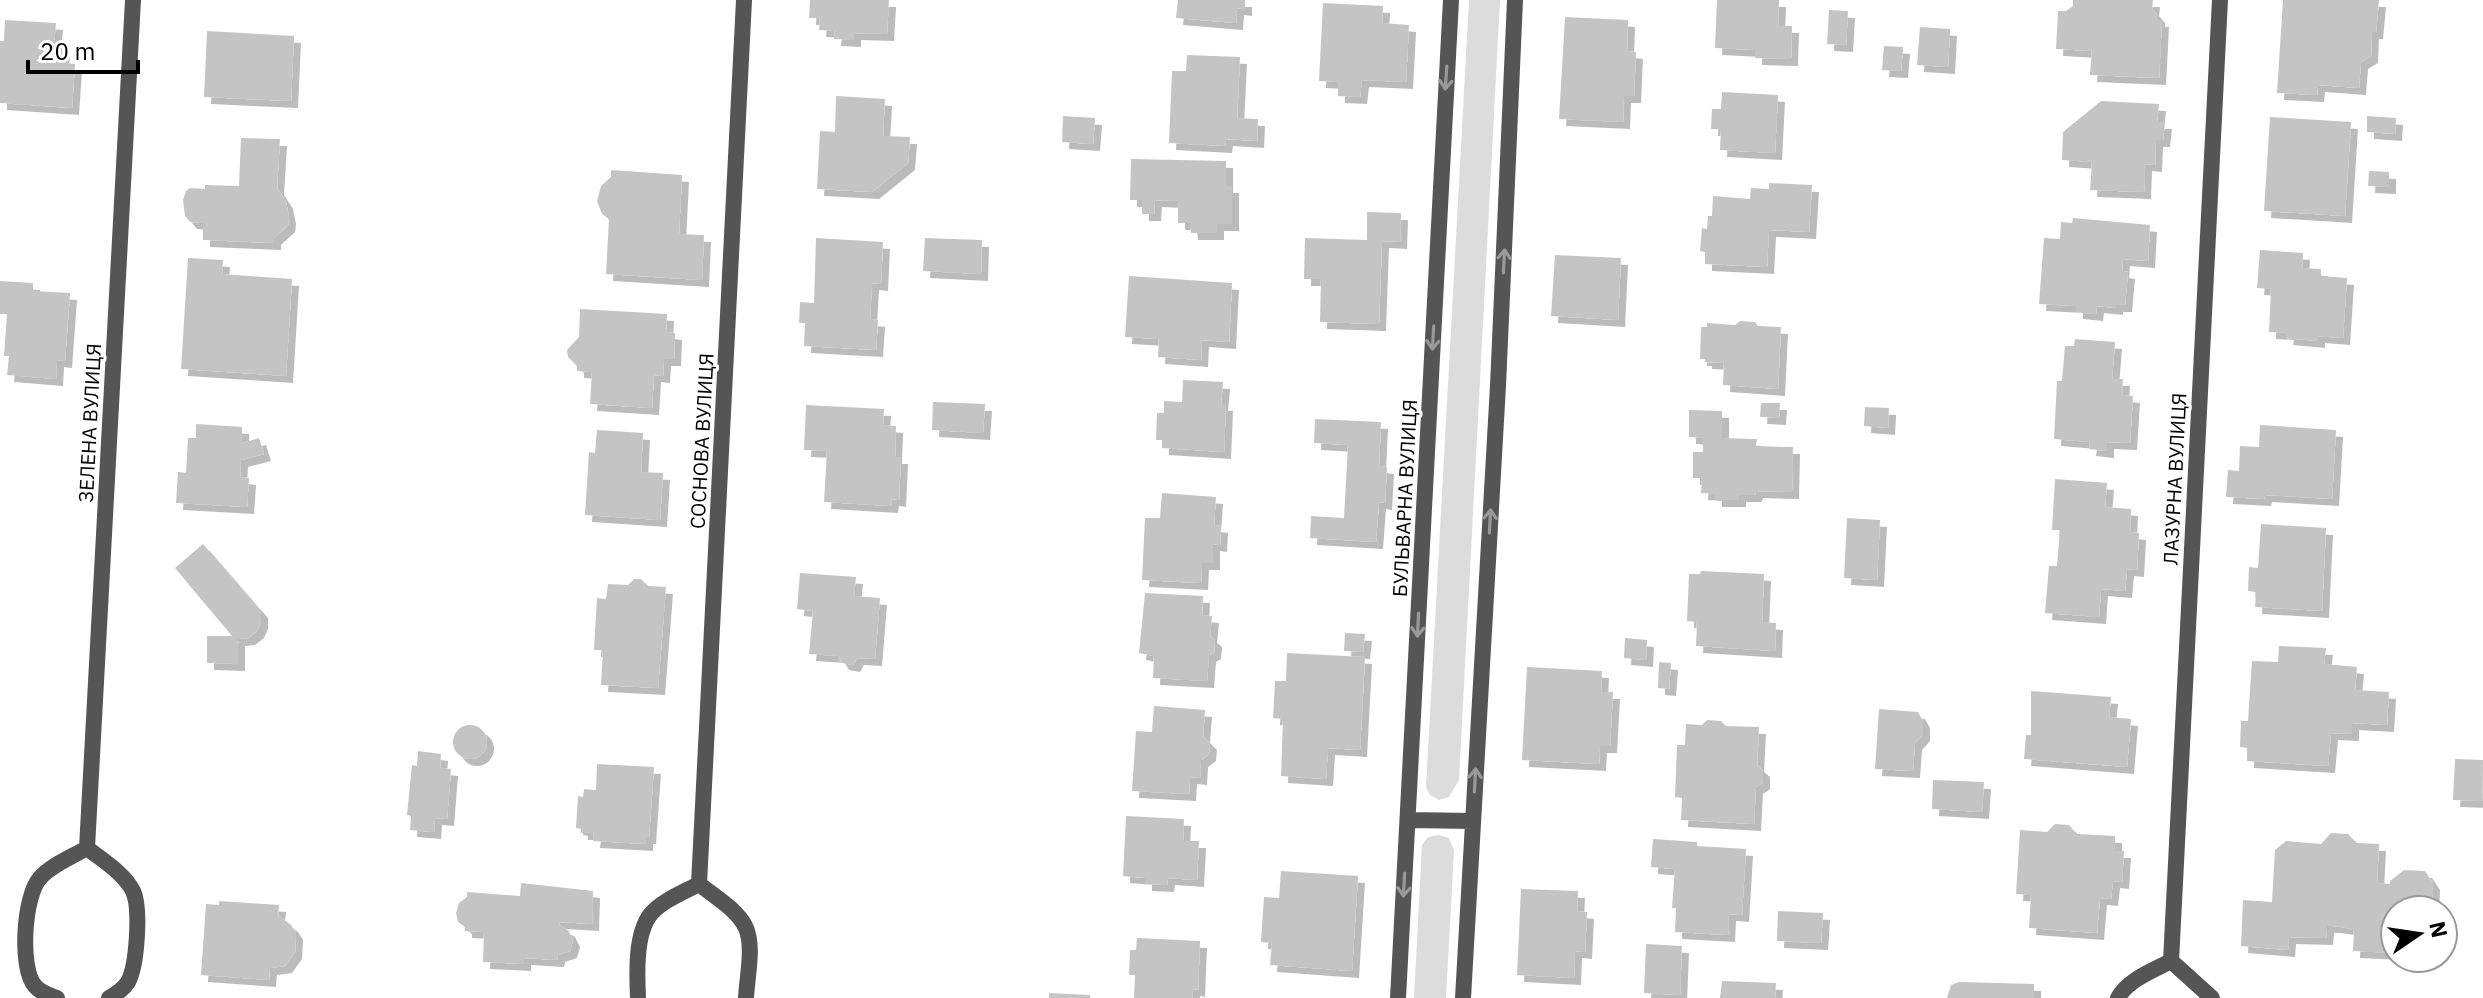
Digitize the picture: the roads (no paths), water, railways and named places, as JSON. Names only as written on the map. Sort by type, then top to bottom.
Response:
[{"type":"street","name":"ЗЕЛЕНА ВУЛИЦЯ","points":[[87,848],[133,0]]},
{"type":"street","name":"СОСНОВА ВУЛИЦЯ","points":[[699,884],[744,0]]},
{"type":"street","name":"БУЛЬВАРНА ВУЛИЦЯ","points":[[1398,998],[1451,0]]},
{"type":"street","points":[[1463,998],[1499,356],[1515,0]]},
{"type":"street","name":"ЛАЗУРНА ВУЛИЦЯ","points":[[2171,961],[2220,0]]},
{"type":"street","points":[[1408,820],[1473,821]]},
{"type":"street","points":[[57,998],[34,986],[28,972],[28,905],[38,879],[87,848],[125,879],[134,892],[137,907],[134,966],[122,989],[109,998]]},
{"type":"street","points":[[638,998],[640,941],[650,915],[661,905],[699,884],[737,915],[746,927],[749,942],[746,998]]},
{"type":"street","points":[[2118,998],[2133,982],[2171,961],[2212,998]]}]
